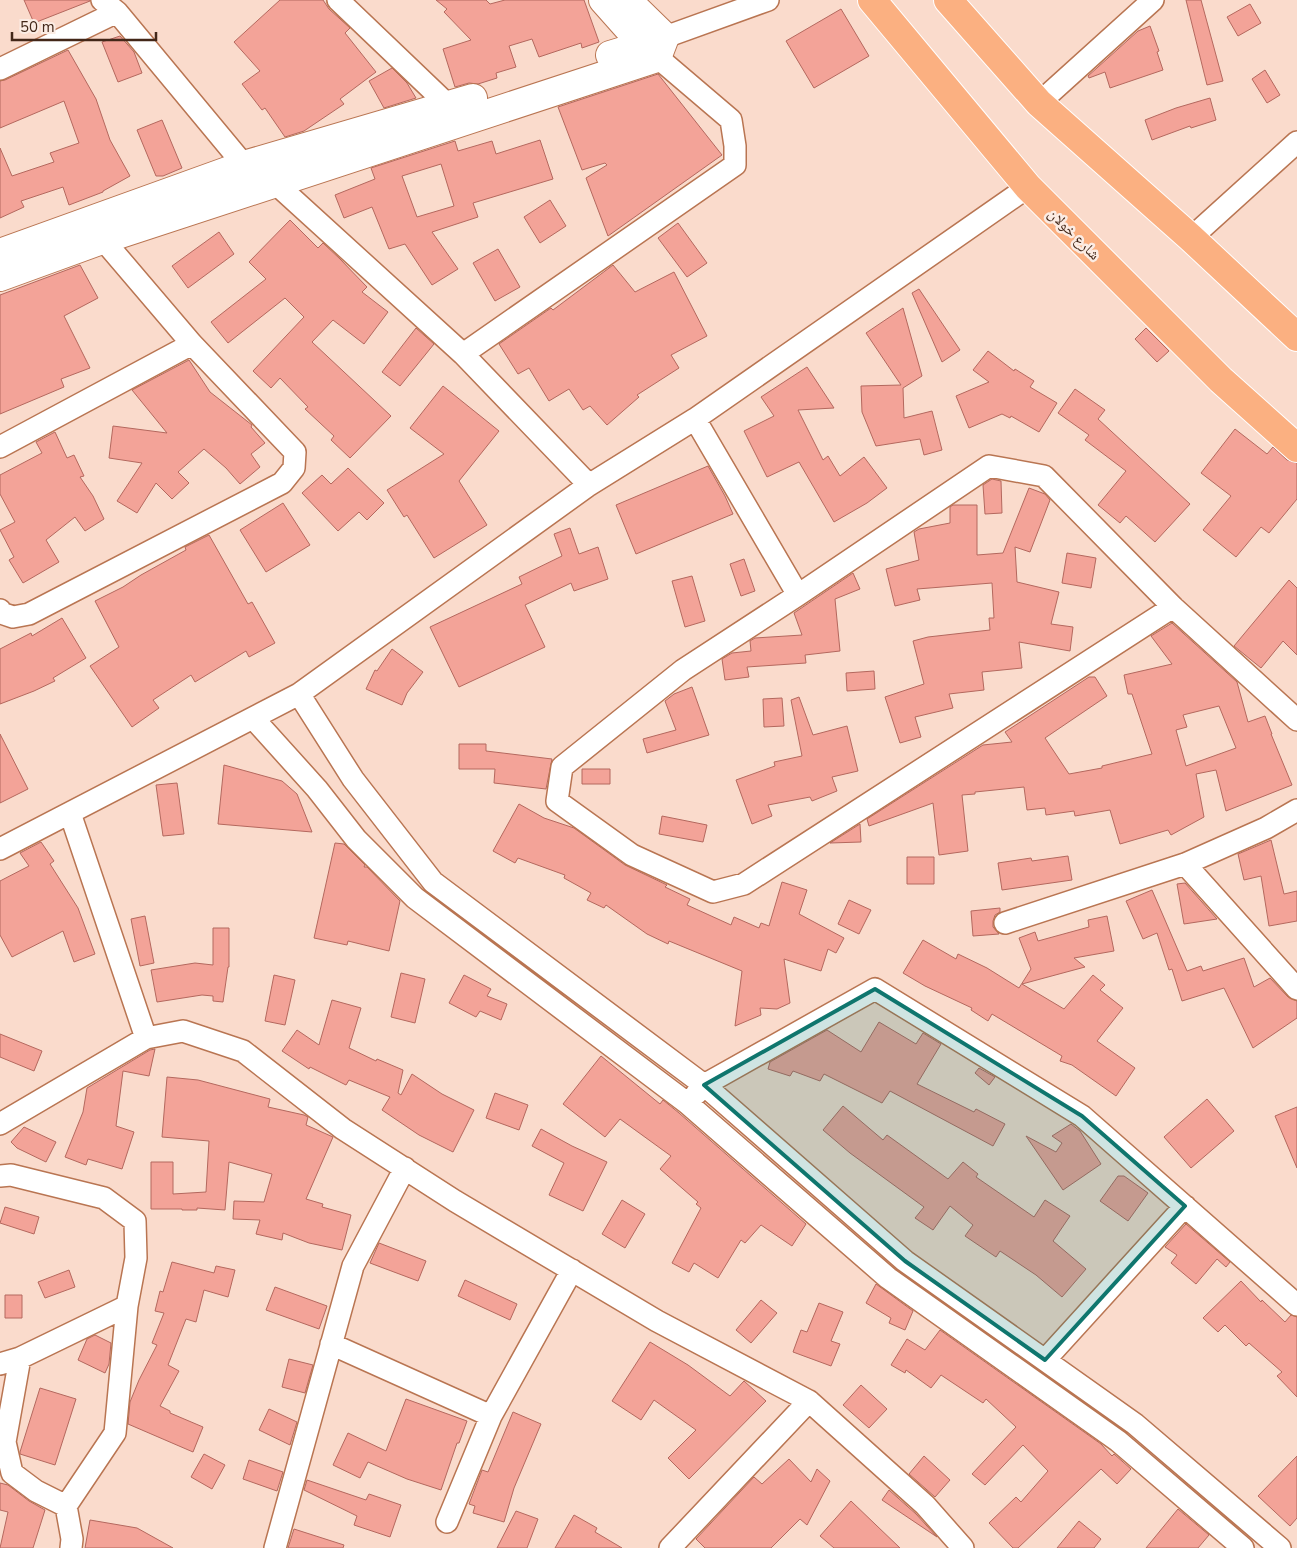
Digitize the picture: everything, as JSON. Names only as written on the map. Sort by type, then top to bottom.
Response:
[{"type":"main road","name":"شارع خولان","points":[[872,0],[1028,188],[1221,380],[1297,448]]},
{"type":"main road","points":[[948,0],[1039,103],[1191,238],[1297,337]]},
{"type":"street","points":[[338,0],[448,106]]},
{"type":"street","points":[[463,354],[735,165],[735,146],[731,120],[603,0]]},
{"type":"street","points":[[627,0],[655,47]]},
{"type":"street","points":[[0,253],[95,230],[274,182],[655,47],[768,0]]},
{"type":"street","points":[[1039,103],[1153,0]]},
{"type":"street","points":[[0,69],[109,6],[244,165],[274,182],[463,354],[589,485]]},
{"type":"street","points":[[0,277],[95,230],[244,165],[655,47]]},
{"type":"street","points":[[1191,238],[1297,142]]},
{"type":"street","points":[[0,850],[299,694],[589,485],[695,419],[1028,188]]},
{"type":"street","points":[[0,610],[1,613],[13,617],[29,614],[282,483],[294,468],[294,452],[192,344],[95,230]]},
{"type":"street","points":[[0,447],[192,344]]},
{"type":"street","points":[[695,419],[798,595]]},
{"type":"street","points":[[1173,606],[744,884],[713,892],[632,855],[557,802],[562,767],[683,670],[989,466],[1044,476],[1173,606],[1297,720]]},
{"type":"street","points":[[299,694],[353,779],[433,882],[704,1085],[905,1261],[1135,1424],[1280,1548]]},
{"type":"street","points":[[253,718],[317,789],[356,839],[415,898],[687,1103],[888,1278],[1118,1441],[1235,1545]]},
{"type":"street","points":[[1005,923],[1185,864],[1266,828],[1297,810]]},
{"type":"street","points":[[70,813],[146,1038]]},
{"type":"street","points":[[1185,864],[1297,989]]},
{"type":"street","points":[[687,1103],[704,1085],[875,989],[1082,1116],[1297,1305]]},
{"type":"street","points":[[0,1124],[146,1038],[183,1031],[243,1051],[343,1129],[405,1168],[657,1321],[809,1401],[925,1505],[963,1548]]},
{"type":"street","points":[[275,1548],[353,1266],[405,1168]]},
{"type":"street","points":[[0,1176],[11,1175],[104,1198],[135,1220],[136,1258],[127,1306],[115,1433],[66,1506],[72,1539],[71,1548]]},
{"type":"street","points":[[1045,1360],[1185,1206]]},
{"type":"street","points":[[447,1522],[491,1416],[572,1270]]},
{"type":"street","points":[[66,1506],[36,1492],[12,1473],[5,1442],[10,1361],[127,1306]]},
{"type":"street","points":[[331,1344],[491,1416]]},
{"type":"street","points":[[670,1548],[809,1401]]},
{"type":"highlighted area","points":[[875,989],[1082,1116],[1185,1206],[1045,1360],[905,1261],[704,1085]]},
{"type":"building","points":[[24,0],[90,0],[90,1],[34,23]]},
{"type":"building","points":[[280,0],[323,0],[329,9],[350,28],[345,33],[376,72],[340,99],[344,104],[304,131],[285,137],[265,108],[262,110],[242,84],[260,71],[234,42]]},
{"type":"building","points":[[436,0],[486,0],[490,4],[505,0],[584,0],[599,42],[582,48],[581,43],[539,57],[532,39],[509,46],[516,67],[496,73],[497,78],[478,84],[469,83],[455,87],[443,49],[471,40],[444,12],[447,9]]},
{"type":"building","points":[[1186,0],[1201,0],[1223,81],[1207,85]]},
{"type":"building","points":[[1250,4],[1261,23],[1238,36],[1227,17]]},
{"type":"building","points":[[841,9],[869,56],[814,88],[786,41]]},
{"type":"building","points":[[1150,26],[1159,51],[1157,52],[1163,70],[1110,88],[1105,72],[1089,78],[1088,76],[1138,31]]},
{"type":"building","points":[[120,36],[134,52],[142,73],[118,82],[102,42]]},
{"type":"building","points":[[68,50],[96,99],[110,140],[130,176],[103,192],[69,205],[63,187],[21,201],[24,207],[0,218],[0,148],[12,176],[54,162],[50,153],[79,143],[64,101],[0,128],[0,81]]},
{"type":"building","points":[[392,68],[407,83],[416,98],[384,108],[369,81]]},
{"type":"building","points":[[1265,70],[1280,95],[1267,103],[1252,79]]},
{"type":"building","points":[[658,74],[722,155],[608,236],[586,178],[607,165],[605,163],[582,170],[558,107]]},
{"type":"building","points":[[1210,98],[1216,120],[1191,128],[1190,126],[1152,140],[1145,120]]},
{"type":"building","points":[[162,120],[182,168],[163,176],[156,176],[137,130]]},
{"type":"building","points":[[540,140],[553,179],[473,203],[478,217],[432,232],[458,269],[432,285],[405,244],[389,249],[372,207],[344,218],[335,195],[375,179],[371,168],[455,141],[458,151],[492,141],[496,154]],"holes":[[[441,164],[454,206],[417,217],[402,176]]]},
{"type":"building","points":[[550,200],[566,226],[540,243],[524,217]]},
{"type":"building","points":[[290,220],[318,248],[323,243],[367,287],[362,292],[388,312],[364,344],[333,320],[312,342],[391,416],[350,458],[331,440],[334,436],[305,409],[308,407],[280,378],[271,388],[253,371],[304,317],[285,298],[228,343],[211,322],[266,279],[249,262]]},
{"type":"building","points":[[678,223],[707,263],[687,277],[658,238]]},
{"type":"building","points":[[219,232],[234,254],[188,288],[172,266]]},
{"type":"building","points":[[498,249],[520,287],[495,301],[473,263]]},
{"type":"building","points":[[80,265],[98,298],[64,316],[90,368],[61,379],[64,387],[0,414],[0,295]]},
{"type":"building","points":[[613,265],[635,292],[674,272],[707,336],[671,355],[679,368],[637,395],[639,397],[607,425],[590,406],[583,410],[569,389],[549,401],[529,368],[518,374],[499,344],[551,308],[553,310]]},
{"type":"building","points":[[919,289],[960,350],[942,362],[912,293]]},
{"type":"building","points":[[903,308],[922,376],[903,388],[904,418],[932,411],[942,450],[924,455],[920,439],[876,446],[862,412],[861,386],[901,385],[866,333]]},
{"type":"building","points":[[416,328],[434,344],[400,386],[382,372]]},
{"type":"building","points":[[1146,328],[1169,351],[1157,362],[1135,339]]},
{"type":"building","points":[[988,351],[1014,371],[1015,369],[1034,381],[1030,387],[1057,403],[1039,432],[1011,416],[1010,418],[1002,414],[969,428],[956,396],[989,382],[973,370]]},
{"type":"building","points":[[189,360],[210,392],[252,425],[251,427],[265,443],[251,454],[260,467],[240,484],[226,468],[204,449],[178,472],[189,483],[172,499],[156,483],[137,513],[117,501],[142,463],[109,458],[113,426],[167,433],[132,390]]},
{"type":"building","points":[[807,367],[834,408],[798,410],[823,460],[828,456],[840,476],[864,457],[887,488],[867,503],[834,522],[799,462],[767,477],[744,431],[774,416],[761,397]]},
{"type":"building","points":[[443,386],[499,431],[459,481],[487,525],[434,558],[407,515],[404,517],[387,490],[444,454],[410,428]]},
{"type":"building","points":[[1075,389],[1105,410],[1098,419],[1190,504],[1155,542],[1126,516],[1120,523],[1098,505],[1126,471],[1085,440],[1089,435],[1058,413]]},
{"type":"building","points":[[1235,429],[1267,454],[1273,447],[1287,460],[1297,463],[1297,499],[1269,533],[1261,527],[1236,557],[1203,530],[1231,496],[1201,473]]},
{"type":"building","points":[[55,432],[67,458],[74,455],[84,476],[80,477],[93,496],[104,519],[85,531],[75,517],[46,540],[59,562],[23,583],[9,560],[14,557],[0,530],[15,522],[0,494],[0,475],[42,453],[36,442]]},
{"type":"building","points":[[708,466],[733,514],[636,554],[616,505]]},
{"type":"building","points":[[348,468],[384,503],[367,520],[359,512],[338,531],[302,493],[322,475],[331,484]]},
{"type":"building","points":[[992,479],[1001,481],[1002,513],[985,514],[983,485]]},
{"type":"building","points":[[1029,488],[1045,494],[1050,500],[1030,552],[1015,547],[1017,582],[1059,592],[1051,624],[1073,627],[1070,651],[1019,642],[1022,668],[982,672],[984,690],[949,694],[953,708],[915,717],[921,737],[900,743],[885,697],[924,684],[913,641],[928,637],[990,630],[989,618],[994,618],[992,583],[917,589],[920,600],[895,606],[886,569],[919,560],[914,532],[919,529],[950,523],[950,507],[953,505],[977,505],[977,555],[1003,553]]},
{"type":"building","points":[[283,503],[310,545],[266,572],[240,530]]},
{"type":"building","points":[[570,528],[579,554],[598,547],[608,579],[574,591],[571,583],[525,605],[545,647],[459,687],[430,627],[522,584],[519,577],[562,556],[554,534]]},
{"type":"building","points":[[209,535],[248,604],[252,602],[275,643],[249,657],[246,651],[195,682],[191,675],[153,700],[159,708],[132,727],[90,666],[119,647],[95,601],[123,587],[186,550],[185,547]]},
{"type":"building","points":[[1067,553],[1096,558],[1091,588],[1062,583]]},
{"type":"building","points":[[744,559],[755,591],[741,596],[730,564]]},
{"type":"building","points":[[853,573],[860,589],[835,599],[840,651],[805,655],[806,663],[747,667],[749,677],[725,680],[722,659],[732,653],[751,651],[750,641],[755,638],[802,635],[794,613]]},
{"type":"building","points":[[692,576],[705,621],[685,627],[672,581]]},
{"type":"building","points":[[1289,580],[1297,588],[1297,655],[1283,641],[1261,668],[1234,646]]},
{"type":"building","points":[[62,618],[86,658],[53,678],[55,681],[0,704],[0,649],[31,633],[32,636]]},
{"type":"building","points":[[1172,623],[1237,682],[1248,722],[1265,716],[1292,785],[1226,811],[1216,770],[1196,774],[1204,817],[1171,835],[1168,830],[1120,844],[1110,810],[1075,816],[1074,811],[1046,815],[1045,808],[1027,810],[1024,787],[962,795],[968,851],[939,855],[933,803],[869,826],[867,819],[983,745],[1012,742],[1005,732],[1089,677],[1095,677],[1107,696],[1045,738],[1069,774],[1102,768],[1102,766],[1152,754],[1132,694],[1128,694],[1124,675],[1172,664],[1151,636]],"holes":[[[1219,706],[1236,748],[1186,766],[1176,730],[1187,727],[1183,715]]]},
{"type":"building","points":[[392,649],[423,672],[407,693],[402,705],[366,689],[375,670],[377,671]]},
{"type":"building","points":[[874,671],[875,689],[847,691],[846,673]]},
{"type":"building","points":[[692,687],[709,735],[647,753],[643,739],[676,730],[665,701],[674,694]]},
{"type":"building","points":[[799,697],[813,735],[847,726],[858,771],[832,777],[837,791],[812,801],[810,797],[768,805],[772,816],[752,824],[736,780],[775,766],[774,762],[802,756],[791,700]]},
{"type":"building","points":[[782,698],[784,726],[764,727],[763,699]]},
{"type":"building","points":[[0,734],[28,789],[0,803]]},
{"type":"building","points":[[459,744],[486,744],[486,751],[552,759],[546,789],[494,783],[495,769],[459,769]]},
{"type":"building","points":[[224,765],[282,781],[297,794],[312,832],[218,824]]},
{"type":"building","points":[[582,769],[610,769],[610,784],[582,784]]},
{"type":"building","points":[[177,783],[184,834],[163,836],[156,785]]},
{"type":"building","points":[[519,804],[544,818],[574,828],[625,865],[667,885],[665,887],[690,899],[687,905],[731,925],[734,917],[759,928],[761,923],[769,926],[782,882],[807,890],[799,914],[844,938],[836,953],[828,949],[821,971],[784,959],[790,1003],[777,1009],[760,1008],[761,1015],[735,1026],[742,971],[669,941],[668,944],[647,934],[606,905],[604,908],[587,900],[591,893],[564,878],[565,875],[518,858],[515,863],[493,851]]},
{"type":"building","points":[[662,816],[707,825],[703,842],[659,834]]},
{"type":"building","points":[[860,824],[861,842],[830,843]]},
{"type":"building","points":[[1271,840],[1284,894],[1297,891],[1297,921],[1269,926],[1261,876],[1244,880],[1238,854]]},
{"type":"building","points":[[41,842],[54,861],[50,864],[78,908],[95,954],[74,962],[63,931],[12,957],[0,935],[0,881],[29,866],[20,853]]},
{"type":"building","points":[[335,843],[344,844],[365,865],[364,867],[367,867],[400,901],[389,951],[348,941],[347,945],[314,938]]},
{"type":"building","points":[[1068,856],[1072,880],[1002,890],[998,863],[1031,858],[1032,861]]},
{"type":"building","points":[[907,857],[934,857],[934,884],[907,884]]},
{"type":"building","points":[[1185,883],[1217,919],[1184,924],[1177,884]]},
{"type":"building","points":[[1152,890],[1187,971],[1201,966],[1203,971],[1244,958],[1254,987],[1270,978],[1288,997],[1297,1001],[1297,1018],[1253,1048],[1224,988],[1182,1001],[1172,969],[1169,970],[1157,933],[1143,939],[1126,901]]},
{"type":"building","points":[[849,900],[871,910],[859,934],[838,924]]},
{"type":"building","points":[[1000,908],[1000,912],[995,915],[993,921],[993,927],[999,934],[973,936],[971,911]]},
{"type":"building","points":[[145,916],[154,963],[140,966],[131,919]]},
{"type":"building","points":[[1107,916],[1114,951],[1074,958],[1085,967],[1022,984],[1064,1009],[1093,975],[1105,985],[1100,990],[1123,1008],[1097,1041],[1135,1068],[1116,1096],[1072,1065],[1060,1061],[1062,1056],[992,1014],[988,1021],[971,1010],[972,1008],[925,986],[903,973],[923,940],[956,959],[958,954],[987,968],[1019,988],[1031,969],[1019,938],[1035,932],[1038,941],[1089,927],[1088,920]]},
{"type":"building","points":[[213,928],[229,928],[229,967],[223,1002],[213,1001],[213,996],[202,995],[157,1002],[151,970],[195,963],[213,965]]},
{"type":"building","points":[[401,973],[425,979],[415,1023],[391,1017]]},
{"type":"building","points":[[274,975],[295,980],[285,1025],[265,1021]]},
{"type":"building","points":[[464,975],[491,989],[487,996],[507,1004],[501,1020],[480,1011],[476,1017],[449,1003]]},
{"type":"building","points":[[332,1000],[361,1008],[349,1048],[376,1061],[377,1059],[403,1070],[398,1093],[401,1095],[412,1074],[442,1094],[474,1110],[453,1152],[419,1135],[382,1110],[390,1097],[349,1080],[346,1085],[310,1067],[309,1069],[282,1051],[297,1030],[319,1045]]},
{"type":"building","points":[[879,1022],[916,1044],[923,1033],[941,1044],[917,1084],[974,1112],[976,1109],[1005,1124],[993,1146],[890,1091],[882,1103],[824,1074],[820,1081],[793,1071],[790,1076],[768,1069],[770,1062],[827,1030],[861,1052]]},
{"type":"building","points":[[0,1034],[42,1051],[34,1071],[0,1057]]},
{"type":"building","points":[[155,1049],[149,1076],[123,1071],[116,1126],[134,1132],[122,1169],[88,1159],[86,1165],[65,1157],[83,1112],[87,1088],[150,1050]]},
{"type":"building","points":[[601,1056],[660,1104],[663,1100],[679,1113],[806,1224],[792,1246],[761,1225],[745,1243],[741,1240],[718,1278],[694,1263],[689,1272],[672,1263],[701,1208],[696,1204],[698,1202],[660,1169],[671,1156],[620,1119],[605,1137],[563,1104]]},
{"type":"building","points":[[979,1068],[995,1077],[989,1085],[975,1073]]},
{"type":"building","points":[[167,1077],[198,1080],[270,1099],[268,1107],[304,1115],[308,1117],[306,1125],[333,1137],[306,1199],[323,1204],[322,1207],[351,1215],[342,1250],[309,1243],[283,1233],[282,1240],[256,1234],[260,1220],[233,1219],[234,1201],[264,1202],[272,1174],[229,1162],[225,1210],[197,1208],[197,1210],[151,1209],[151,1162],[173,1162],[173,1194],[206,1192],[209,1141],[162,1137]]},
{"type":"building","points":[[495,1093],[528,1105],[519,1130],[486,1118]]},
{"type":"building","points":[[1207,1099],[1234,1131],[1191,1168],[1164,1137]]},
{"type":"building","points":[[843,1106],[883,1140],[887,1135],[948,1179],[963,1162],[978,1174],[976,1177],[1034,1217],[1045,1200],[1070,1216],[1053,1241],[1086,1269],[1062,1297],[1036,1275],[1000,1251],[996,1257],[965,1236],[973,1225],[950,1206],[933,1230],[915,1218],[924,1207],[850,1153],[823,1130]]},
{"type":"building","points":[[1297,1107],[1297,1168],[1275,1116]]},
{"type":"building","points":[[1071,1124],[1080,1131],[1101,1164],[1063,1190],[1026,1136],[1056,1152],[1062,1143],[1052,1136]]},
{"type":"building","points":[[24,1127],[56,1142],[46,1162],[17,1148],[11,1142]]},
{"type":"building","points":[[541,1129],[607,1162],[583,1211],[549,1195],[564,1163],[532,1146]]},
{"type":"building","points":[[1118,1176],[1124,1176],[1148,1193],[1128,1221],[1100,1201]]},
{"type":"building","points":[[622,1200],[645,1214],[625,1248],[602,1234]]},
{"type":"building","points":[[5,1207],[39,1217],[34,1234],[0,1223]]},
{"type":"building","points":[[1186,1224],[1230,1262],[1226,1267],[1217,1259],[1196,1284],[1171,1263],[1177,1255],[1165,1247]]},
{"type":"building","points":[[379,1243],[426,1261],[418,1281],[370,1263]]},
{"type":"building","points":[[172,1262],[214,1273],[216,1266],[235,1270],[228,1297],[204,1290],[196,1322],[186,1319],[168,1365],[179,1371],[160,1406],[170,1411],[170,1413],[203,1427],[193,1452],[128,1424],[130,1402],[157,1345],[152,1343],[164,1313],[155,1311],[160,1291],[163,1292]]},
{"type":"building","points":[[69,1270],[75,1287],[45,1298],[38,1282]]},
{"type":"building","points":[[465,1280],[517,1304],[510,1320],[458,1296]]},
{"type":"building","points":[[1241,1281],[1261,1302],[1262,1300],[1285,1322],[1291,1315],[1297,1317],[1297,1397],[1277,1376],[1282,1372],[1249,1343],[1246,1346],[1225,1325],[1218,1332],[1203,1318]]},
{"type":"building","points":[[876,1284],[913,1311],[905,1330],[889,1323],[891,1318],[866,1303]]},
{"type":"building","points":[[275,1287],[327,1306],[319,1329],[266,1310]]},
{"type":"building","points":[[5,1295],[22,1295],[22,1318],[5,1318]]},
{"type":"building","points":[[761,1300],[777,1313],[751,1343],[736,1330]]},
{"type":"building","points":[[819,1303],[843,1312],[831,1341],[840,1344],[831,1366],[793,1352],[801,1330],[807,1332]]},
{"type":"building","points":[[940,1330],[1101,1444],[1112,1456],[1114,1454],[1131,1469],[1117,1484],[1101,1469],[1018,1548],[1013,1548],[989,1523],[1016,1497],[1021,1502],[1048,1471],[1023,1445],[985,1485],[972,1474],[1016,1427],[986,1399],[983,1403],[941,1375],[931,1388],[906,1370],[905,1373],[891,1365],[907,1339],[925,1350]]},
{"type":"building","points":[[95,1335],[111,1343],[109,1364],[105,1373],[78,1360],[87,1339]]},
{"type":"building","points":[[650,1342],[688,1365],[730,1396],[744,1381],[766,1401],[689,1479],[668,1458],[696,1430],[654,1400],[641,1420],[612,1401]]},
{"type":"building","points":[[289,1359],[313,1365],[305,1393],[282,1387]]},
{"type":"building","points":[[861,1385],[887,1409],[869,1428],[843,1405]]},
{"type":"building","points":[[40,1388],[76,1399],[55,1465],[20,1454]]},
{"type":"building","points":[[406,1399],[467,1421],[459,1443],[457,1443],[441,1490],[407,1479],[368,1462],[360,1478],[333,1465],[348,1433],[386,1451]]},
{"type":"building","points":[[269,1409],[297,1422],[290,1445],[259,1430]]},
{"type":"building","points":[[513,1412],[541,1424],[514,1488],[504,1522],[473,1513],[475,1506],[469,1504],[482,1470],[488,1472]]},
{"type":"building","points":[[204,1454],[225,1465],[212,1489],[191,1477]]},
{"type":"building","points":[[924,1456],[950,1480],[935,1497],[909,1474]]},
{"type":"building","points":[[1297,1456],[1297,1518],[1290,1526],[1258,1496]]},
{"type":"building","points":[[789,1459],[811,1482],[817,1469],[830,1481],[807,1525],[800,1519],[771,1548],[705,1548],[696,1539],[754,1477],[762,1484]]},
{"type":"building","points":[[249,1460],[283,1472],[277,1491],[243,1479]]},
{"type":"building","points":[[307,1480],[366,1500],[369,1494],[401,1505],[390,1537],[354,1525],[357,1516],[304,1490]]},
{"type":"building","points":[[0,1483],[8,1485],[29,1501],[45,1510],[33,1548],[0,1548],[8,1512],[0,1510]]},
{"type":"building","points":[[889,1490],[916,1514],[937,1537],[882,1500]]},
{"type":"building","points":[[851,1501],[900,1548],[834,1548],[820,1536]]},
{"type":"building","points":[[1178,1509],[1209,1535],[1198,1548],[1146,1548]]},
{"type":"building","points":[[516,1511],[538,1519],[527,1548],[497,1548]]},
{"type":"building","points":[[574,1515],[597,1528],[595,1532],[622,1548],[555,1548]]},
{"type":"building","points":[[90,1520],[137,1528],[173,1548],[85,1548]]},
{"type":"building","points":[[1079,1521],[1101,1539],[1094,1548],[1057,1548]]},
{"type":"building","points":[[294,1529],[344,1545],[343,1548],[288,1548]]}]
